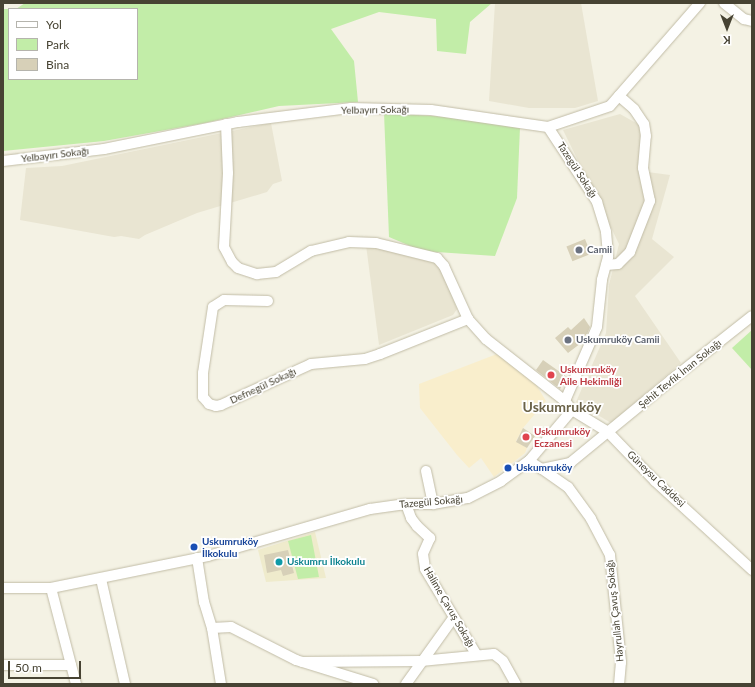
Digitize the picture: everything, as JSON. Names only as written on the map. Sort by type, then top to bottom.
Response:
[{"type":"street","name":"Yelbayırı Sokağı","points":[[3,162],[104,149],[226,124],[352,108],[431,110],[548,127],[610,106],[700,3]]},
{"type":"street","points":[[724,3],[744,19],[752,21]]},
{"type":"street","points":[[606,265],[618,264],[630,252],[650,201],[643,168],[646,136],[644,124],[634,109],[619,96]]},
{"type":"street","points":[[226,124],[228,173],[224,247],[229,259],[238,268],[248,272],[267,274],[282,270],[311,251],[349,242],[376,243],[437,258],[444,266],[468,319],[486,339],[565,401],[572,410]]},
{"type":"street","name":"Tazegül Sokağı","points":[[548,127],[597,202],[606,232],[608,256],[602,280],[597,327],[565,401]]},
{"type":"street","name":"Defnegül Sokağı","points":[[268,301],[224,300],[213,308],[203,374],[203,397],[209,404],[216,406],[221,405],[311,364],[365,359],[468,319]]},
{"type":"street","name":"Şehit Tevfik İnan Sokağı","points":[[542,469],[570,463],[752,316]]},
{"type":"street","name":"Tazegül Sokağı","points":[[3,588],[51,588],[101,579],[197,558],[370,509],[406,504],[433,504],[468,498],[501,481],[529,461],[572,410]]},
{"type":"street","name":"Güneysu Caddesi","points":[[572,410],[608,432],[655,481],[752,570]]},
{"type":"street","name":"Hayrullah Çavuş Sokağı","points":[[529,461],[568,487],[591,519],[610,555],[621,662],[619,684]]},
{"type":"street","points":[[426,471],[433,504]]},
{"type":"street","name":"Halime Çavuş Sokağı","points":[[406,504],[411,518],[416,526],[430,538],[423,554],[425,569],[476,654]]},
{"type":"street","points":[[197,558],[204,602],[212,628],[221,684]]},
{"type":"street","points":[[101,579],[125,684]]},
{"type":"street","points":[[51,588],[76,684]]},
{"type":"street","points":[[406,684],[421,661],[454,617]]},
{"type":"street","points":[[212,628],[231,627],[302,662],[374,684]]},
{"type":"street","points":[[302,662],[421,661],[476,654],[494,654],[503,661],[516,684]]},
{"type":"street","points":[[3,665],[70,665]]},
{"type":"shaded area","points":[[495,3],[581,3],[598,101],[575,108],[529,108],[489,101]]},
{"type":"shaded area","points":[[620,114],[645,128],[640,171],[670,175],[652,239],[674,257],[635,296],[681,363],[611,423],[576,402],[606,333],[609,285],[619,244],[563,130]]},
{"type":"shaded area","points":[[271,123],[282,181],[273,184],[267,192],[197,213],[139,239],[121,236],[114,237],[20,220],[26,168],[62,166]]},
{"type":"shaded area","points":[[366,245],[437,262],[442,270],[457,309],[453,315],[379,345]]},
{"type":"shaded area","points":[[497,354],[535,383],[546,401],[523,428],[516,441],[527,448],[525,453],[494,477],[481,458],[469,468],[457,455],[420,408],[419,384]]},
{"type":"shaded area","points":[[315,532],[326,578],[266,582],[258,550]]},
{"type":"green space","points":[[25,3],[492,3],[470,22],[466,54],[437,51],[436,19],[379,12],[331,29],[354,61],[358,102],[279,106],[205,123],[104,141],[3,151],[3,9],[8,9],[8,80],[138,80],[138,8],[18,8]]},
{"type":"green space","points":[[384,113],[449,117],[520,127],[517,198],[495,256],[422,251],[389,237]]},
{"type":"green space","points":[[752,330],[752,370],[732,348]]},
{"type":"green space","points":[[311,535],[319,577],[298,579],[288,541]]},
{"type":"building","name":"Camii","points":[[585,239],[591,254],[572,261],[566,246]]},
{"type":"building","points":[[584,318],[590,327],[587,334],[579,341],[581,343],[568,353],[555,338],[568,327],[571,330]]},
{"type":"building","name":"Uskumruköy Aile Hekimliği","points":[[543,360],[567,377],[560,389],[536,370]]},
{"type":"building","points":[[523,428],[535,436],[527,448],[516,442]]},
{"type":"building","name":"Uskumru İlkokulu","points":[[288,550],[294,573],[283,576],[281,570],[267,573],[264,555]]},
{"type":"place","name":"Camii","points":[[579,250]]},
{"type":"place","name":"Uskumruköy Camii","points":[[568,340]]},
{"type":"place","name":"Uskumruköy Aile Hekimliği","points":[[551,375]]},
{"type":"place","name":"Uskumruköy Eczanesi","points":[[526,437]]},
{"type":"place","name":"Uskumruköy","points":[[508,468]]},
{"type":"place","name":"Uskumruköy İlkokulu","points":[[194,547]]},
{"type":"place","name":"Uskumru İlkokulu","points":[[279,562]]},
{"type":"district","name":"Uskumruköy","points":[[562,407]]}]
